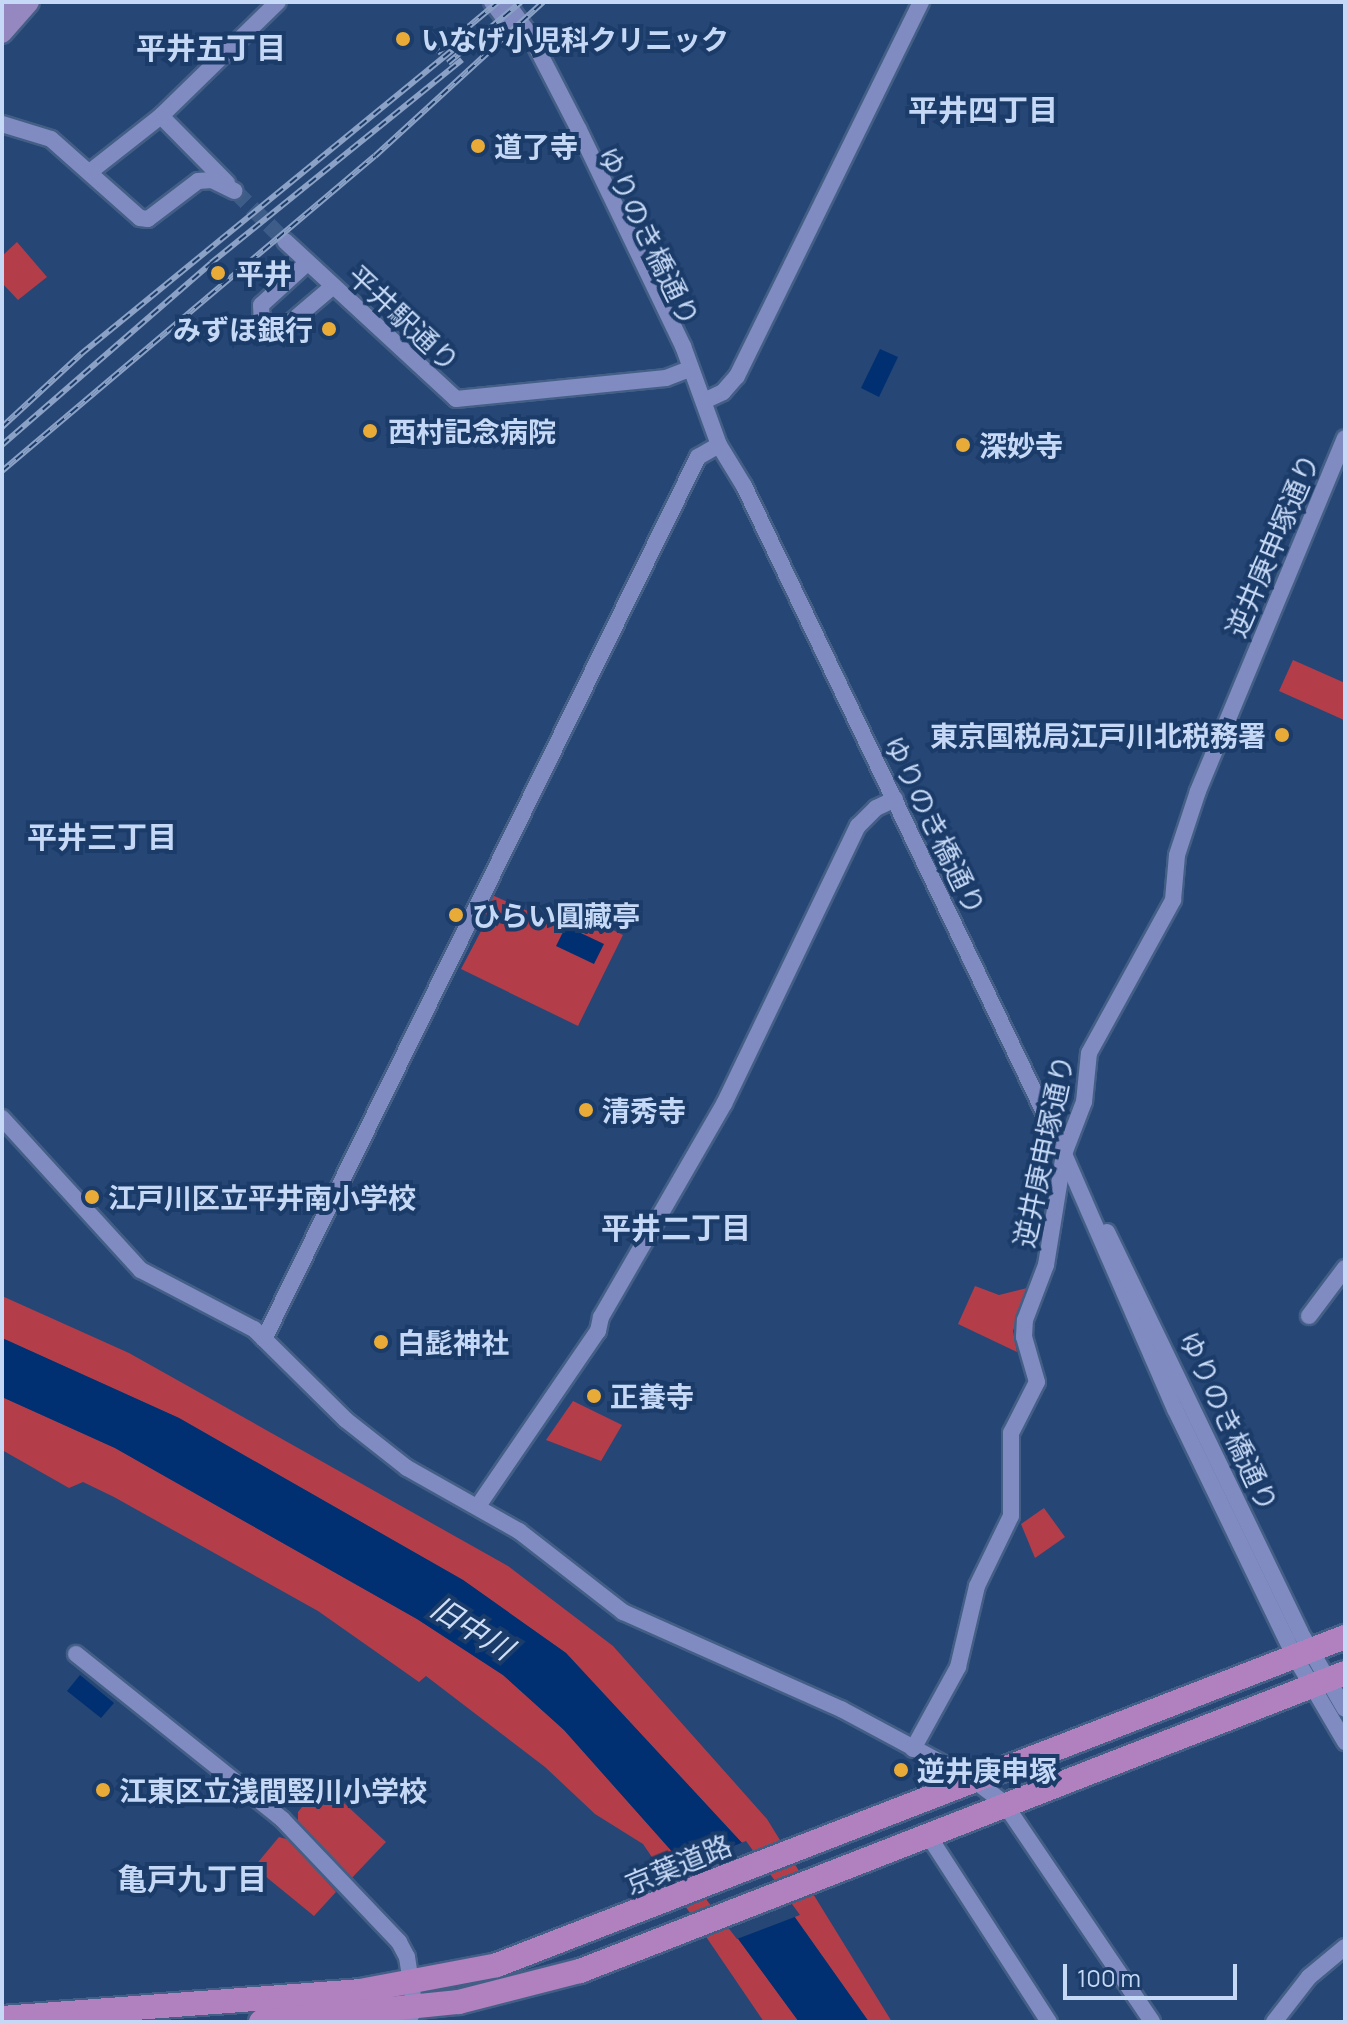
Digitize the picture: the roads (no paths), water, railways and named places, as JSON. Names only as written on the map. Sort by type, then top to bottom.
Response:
[{"type":"highway","name":"京葉道路","points":[[411,2005],[685,1893],[1345,1637]]},
{"type":"highway","name":"京葉道路","points":[[2,2018],[331,2011],[411,2005],[508,1992],[580,1971],[1328,1679]]},
{"type":"highway","name":"京葉道路","points":[[261,2022],[331,2011]]},
{"type":"main road","points":[[2,11],[9,2]]},
{"type":"main road","points":[[2,33],[29,2]]},
{"type":"street","points":[[91,171],[161,116],[278,2]]},
{"type":"street","name":"ゆりのき橋通り","points":[[492,2],[541,73],[675,349],[689,369]]},
{"type":"street","name":"ゆりのき橋通り","points":[[506,2],[560,90],[706,404]]},
{"type":"street","points":[[706,404],[723,392],[737,376],[921,2]]},
{"type":"street","points":[[2,124],[51,139],[144,219],[191,184],[212,180],[235,191],[161,116]]},
{"type":"street","points":[[191,184],[196,174],[196,150]]},
{"type":"street","name":"平井駅通り","points":[[285,241],[456,399],[666,378],[689,369]]},
{"type":"street","points":[[307,263],[261,305],[262,322],[274,329],[285,327],[332,287]]},
{"type":"street","points":[[706,404],[719,445],[735,478],[744,486]]},
{"type":"street","points":[[706,404],[718,418],[744,475],[744,486]]},
{"type":"street","name":"逆井庚申塚通り","points":[[913,1749],[958,1667],[977,1586],[1011,1516],[1011,1433],[1037,1382],[1024,1329],[1046,1265],[1064,1154],[1084,1102],[1089,1053],[1173,900],[1177,855],[1198,791],[1345,438]]},
{"type":"street","points":[[264,1339],[698,457],[719,445]]},
{"type":"street","name":"ゆりのき橋通り","points":[[744,486],[1064,1154],[1139,1332],[1302,1654],[1328,1679]]},
{"type":"street","points":[[478,1506],[598,1331],[601,1317],[724,1104],[858,826],[869,813],[895,799]]},
{"type":"street","points":[[2,1118],[141,1270],[241,1319],[346,1420],[407,1468],[478,1506],[559,1560],[623,1612],[782,1681],[975,1781],[1004,1803],[1152,2022]]},
{"type":"street","points":[[1309,1316],[1345,1268]]},
{"type":"street","points":[[76,1654],[282,1819],[399,1942],[407,1957],[411,2005]]},
{"type":"street","points":[[1328,1679],[1345,1709]]},
{"type":"street","points":[[1328,1679],[1345,1742]]},
{"type":"street","points":[[928,1835],[1049,2022]]},
{"type":"street","points":[[1274,2022],[1309,1977],[1345,1947]]},
{"type":"water","points":[[880,349],[898,357],[879,397],[861,388]]},
{"type":"water","points":[[566,926],[604,944],[594,964],[556,946]]},
{"type":"water","name":"旧中川","points":[[2,1338],[179,1418],[463,1580],[566,1653],[743,1844],[869,2022],[799,2022],[684,1865],[564,1730],[503,1675],[417,1619],[115,1448],[2,1397]]},
{"type":"water","points":[[80,1675],[114,1703],[101,1718],[67,1691]]},
{"type":"tunnel","points":[[235,191],[285,241]]},
{"type":"railway","points":[[437,53],[498,2]]},
{"type":"railway","points":[[448,63],[521,2]]},
{"type":"railway","points":[[2,471],[375,156],[543,2]]},
{"type":"railway","points":[[2,427],[81,354],[453,50]]},
{"type":"railway","points":[[2,445],[211,263],[462,60]]},
{"type":"place","name":"いなげ小児科クリニック","points":[[403,39]]},
{"type":"place","name":"道了寺","points":[[478,146]]},
{"type":"place","name":"平井","points":[[218,273]]},
{"type":"place","name":"みずほ銀行","points":[[329,329]]},
{"type":"place","name":"西村記念病院","points":[[370,431]]},
{"type":"place","name":"深妙寺","points":[[963,445]]},
{"type":"place","name":"東京国税局江戸川北税務署","points":[[1282,735]]},
{"type":"place","name":"ひらい圓藏亭","points":[[456,915]]},
{"type":"place","name":"清秀寺","points":[[586,1110]]},
{"type":"place","name":"江戸川区立平井南小学校","points":[[92,1197]]},
{"type":"place","name":"白髭神社","points":[[381,1342]]},
{"type":"place","name":"正養寺","points":[[594,1396]]},
{"type":"place","name":"逆井庚申塚","points":[[901,1770]]},
{"type":"place","name":"江東区立浅間竪川小学校","points":[[103,1790]]},
{"type":"district","name":"平井五丁目","points":[[211,48]]},
{"type":"district","name":"平井四丁目","points":[[983,110]]},
{"type":"district","name":"平井三丁目","points":[[102,837]]},
{"type":"district","name":"平井二丁目","points":[[676,1228]]},
{"type":"district","name":"亀戸九丁目","points":[[192,1879]]}]
